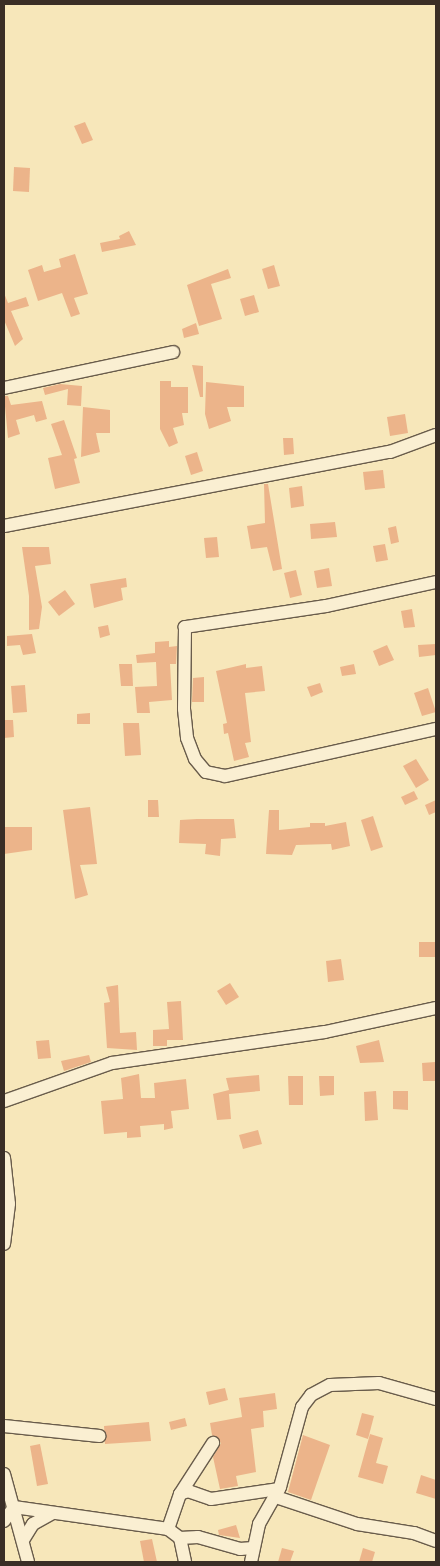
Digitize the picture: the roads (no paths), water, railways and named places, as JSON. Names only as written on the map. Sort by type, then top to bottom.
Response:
[{"type":"street","points":[[4,388],[173,352]]},
{"type":"street","points":[[4,526],[390,452],[436,435]]},
{"type":"street","points":[[436,582],[316,608],[185,627],[184,709],[187,738],[195,759],[206,772],[225,776],[436,729]]},
{"type":"street","points":[[4,1101],[112,1063],[325,1032],[436,1008]]},
{"type":"street","points":[[4,1158],[9,1204],[4,1244]]},
{"type":"street","points":[[251,1562],[259,1524],[277,1493],[302,1407],[321,1387],[379,1383],[436,1400]]},
{"type":"street","points":[[4,1426],[99,1436]]},
{"type":"street","points":[[168,1528],[180,1494],[212,1443]]},
{"type":"street","points":[[4,1474],[28,1562]]},
{"type":"street","points":[[180,1494],[188,1491],[211,1499],[277,1493],[357,1524],[414,1533],[436,1541]]},
{"type":"street","points":[[14,1507],[51,1514],[168,1528],[180,1538],[185,1562]]},
{"type":"street","points":[[4,1521],[14,1507]]},
{"type":"street","points":[[22,1540],[33,1524],[51,1514]]},
{"type":"street","points":[[180,1538],[198,1537],[240,1550],[254,1548]]}]
